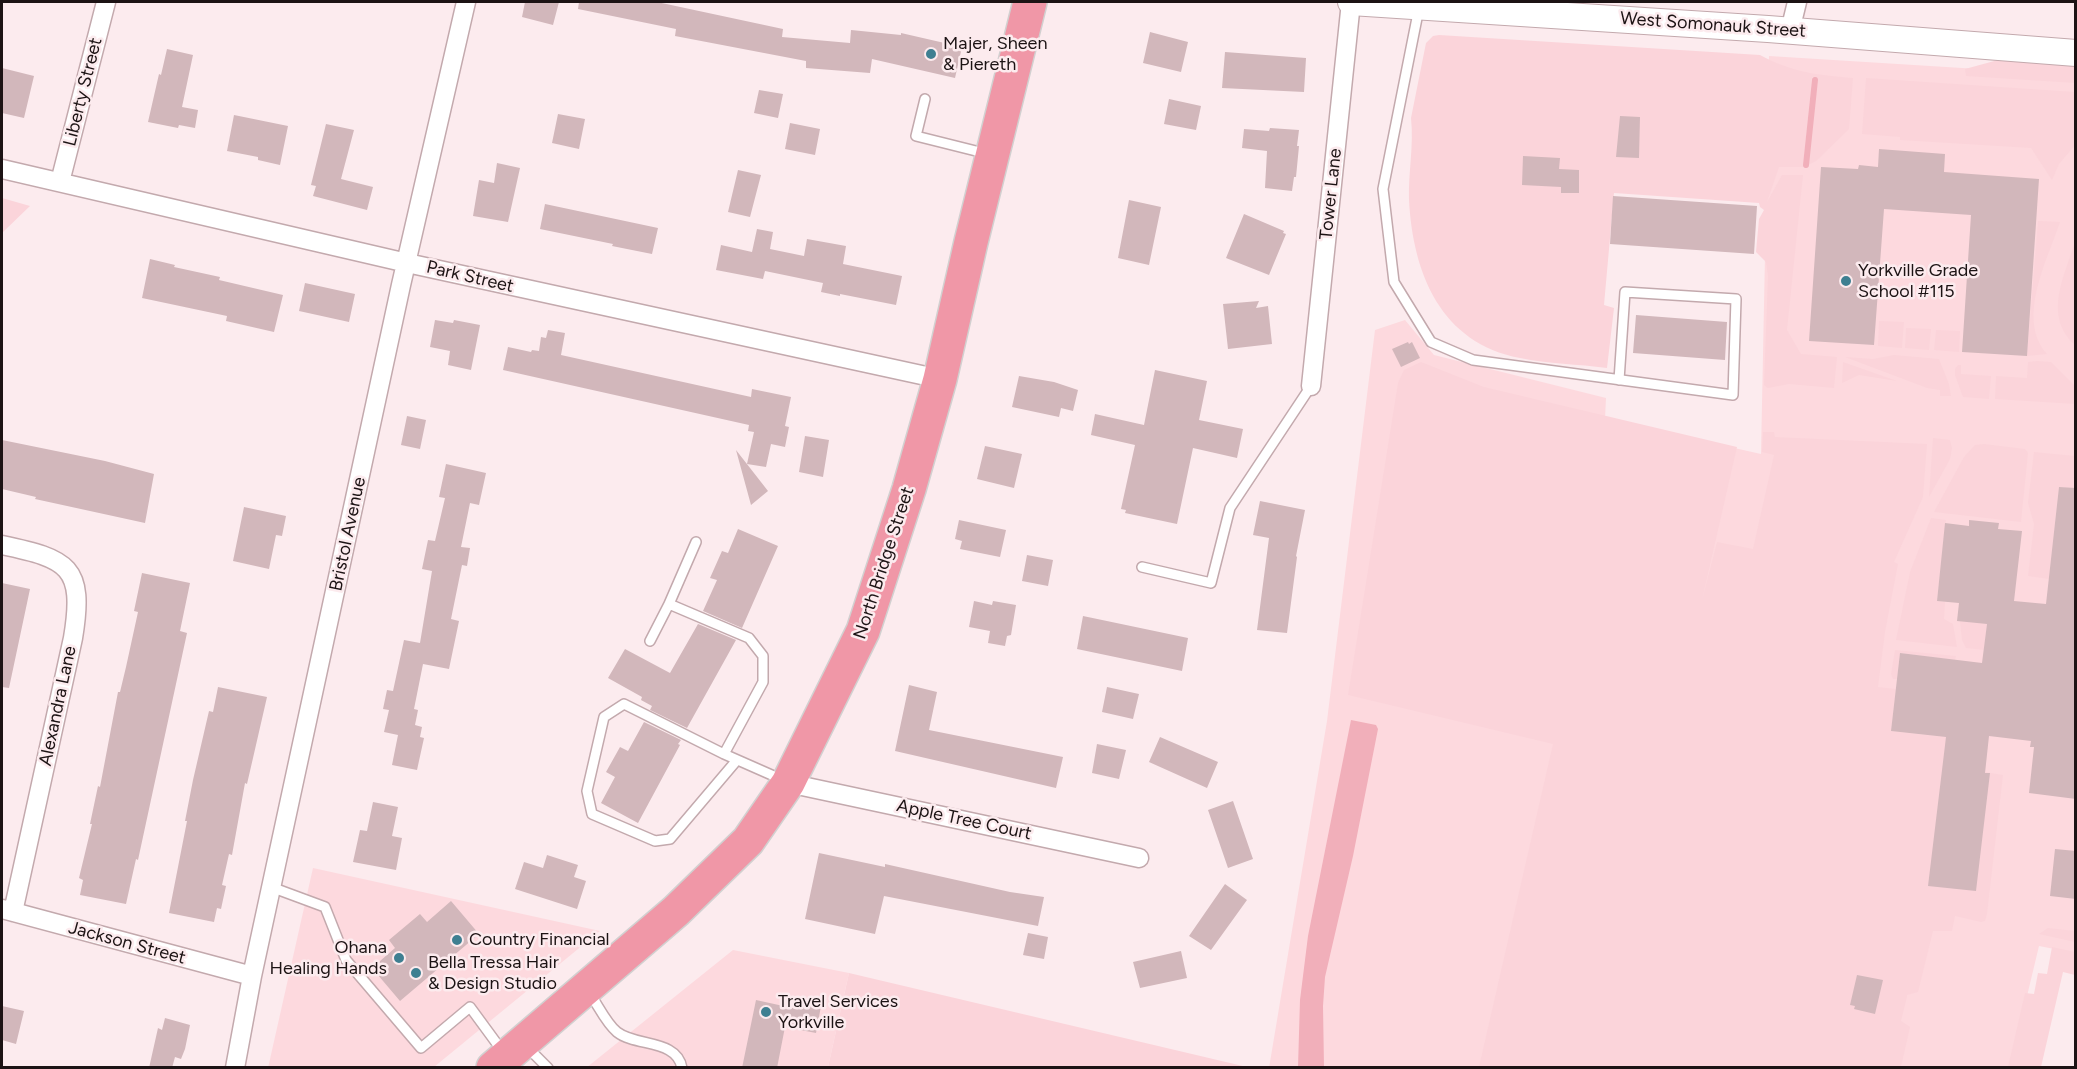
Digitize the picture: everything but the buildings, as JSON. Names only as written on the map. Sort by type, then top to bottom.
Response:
[{"type":"highway","name":"North Bridge Street","points":[[507,1055],[676,911],[748,841],[788,783],[863,631],[909,489],[940,379],[1030,2]]},
{"type":"street","name":"Liberty Street","points":[[60,182],[106,2]]},
{"type":"street","name":"Bristol Avenue","points":[[235,1068],[271,887],[466,2]]},
{"type":"street","name":"West Somonauk Street","points":[[1351,2],[1420,3],[2076,52]]},
{"type":"street","name":"Tower Lane","points":[[1311,386],[1351,2]]},
{"type":"street","points":[[1790,31],[1797,2]]},
{"type":"street","name":"Park Street","points":[[2,169],[407,263],[940,379]]},
{"type":"street","name":"Alexandra Lane","points":[[2,545],[41,554],[57,561],[69,572],[77,598],[71,648],[8,911]]},
{"type":"street","name":"Apple Tree Court","points":[[788,783],[1139,858]]},
{"type":"street","name":"Jackson Street","points":[[8,911],[252,976]]},
{"type":"lane","points":[[1420,3],[1383,189],[1394,282],[1431,342],[1473,360],[1619,380],[1732,395],[1736,299],[1625,292],[1619,380]]},
{"type":"lane","points":[[925,99],[916,136],[993,155]]},
{"type":"lane","points":[[1142,567],[1211,583],[1230,508],[1311,386]]},
{"type":"lane","points":[[650,641],[696,542]]},
{"type":"lane","points":[[669,604],[749,638],[763,656],[763,682],[724,754]]},
{"type":"lane","points":[[737,760],[670,839],[655,841],[592,814],[587,791],[604,717],[624,704],[788,783]]},
{"type":"lane","points":[[271,887],[325,907],[346,960],[421,1048],[470,1007],[507,1055],[548,1068]]},
{"type":"lane","points":[[586,988],[615,1030],[626,1038],[669,1049],[678,1056],[682,1068]]},
{"type":"shaded area","points":[[1433,36],[1760,55],[1805,72],[1853,78],[1849,129],[1816,161],[1808,165],[1818,78],[1812,77],[1803,167],[1779,167],[1767,202],[1782,175],[1803,175],[1787,330],[1801,354],[1837,357],[1834,388],[1789,384],[1768,388],[1764,385],[1768,276],[1766,262],[1756,252],[1759,219],[1764,210],[1759,203],[1614,193],[1604,305],[1614,308],[1607,368],[1531,360],[1493,350],[1470,337],[1451,321],[1436,301],[1425,279],[1417,254],[1409,200],[1411,118],[1426,43]]},
{"type":"shaded area","points":[[1769,56],[2075,75],[2075,953],[2039,946],[2010,1067],[1269,1068],[1327,721],[1375,330],[1405,320],[1434,355],[1606,398],[1605,419],[1761,454]]},
{"type":"shaded area","points":[[1998,60],[2075,64],[2075,83],[1966,76],[1965,69]]},
{"type":"shaded area","points":[[1866,78],[2075,92],[2075,145],[2059,164],[2052,180],[2031,148],[1900,140],[1900,137],[1862,134]]},
{"type":"shaded area","points":[[2,198],[30,206],[2,233]]},
{"type":"shaded area","points":[[2038,221],[2060,222],[2042,272],[2034,307],[2034,324],[2038,340],[2047,354],[2027,356]]},
{"type":"shaded area","points":[[2075,242],[2075,345],[2065,334],[2058,309],[2062,282]]},
{"type":"shaded area","points":[[1879,321],[1904,322],[1902,348],[1878,346]]},
{"type":"shaded area","points":[[1906,328],[1931,329],[1929,350],[1905,348]]},
{"type":"shaded area","points":[[1936,330],[1960,331],[1959,352],[1934,350]]},
{"type":"shaded area","points":[[1894,355],[1939,359],[1951,396],[1940,396],[1940,390],[1927,388],[1845,357],[1873,359]]},
{"type":"shaded area","points":[[1421,362],[1484,387],[1737,447],[1702,600],[1717,542],[1753,549],[1774,455],[1762,452],[1763,432],[1774,432],[1775,437],[1927,444],[1923,497],[1894,562],[1898,564],[1885,632],[1878,687],[1896,689],[1891,731],[1988,742],[1985,772],[2003,775],[1985,921],[1955,916],[1952,931],[1933,931],[1918,992],[1907,995],[1901,1021],[1910,1027],[1901,1067],[1479,1067],[1553,744],[1348,695],[1398,383],[1404,370]]},
{"type":"shaded area","points":[[1843,362],[1897,381],[1859,375],[1842,383]]},
{"type":"shaded area","points":[[2028,362],[2051,362],[2075,386],[2075,404],[1995,399],[1996,376],[2027,378]]},
{"type":"shaded area","points":[[1958,365],[1961,365],[1961,374],[1991,376],[1989,399],[1963,397],[1955,375]]},
{"type":"shaded area","points":[[1933,438],[1950,440],[1952,448],[1950,459],[1929,497]]},
{"type":"shaded area","points":[[1975,445],[2025,449],[2028,453],[2021,522],[1934,512],[1964,457]]},
{"type":"shaded area","points":[[2034,452],[2075,456],[2073,488],[2059,487],[2049,579],[2028,576],[2034,524],[2028,503]]},
{"type":"shaded area","points":[[1931,518],[1946,520],[1937,601],[1945,602],[1944,619],[1953,624],[1957,647],[1896,640],[1910,572]]},
{"type":"shaded area","points":[[1960,621],[1987,624],[1984,650],[1966,648],[1962,640]]},
{"type":"shaded area","points":[[1895,650],[1956,656],[1955,660],[1900,653],[1897,679],[1893,679],[1891,674]]},
{"type":"shaded area","points":[[1351,720],[1376,725],[1378,729],[1353,856],[1325,977],[1324,1067],[1298,1067],[1300,1000],[1308,936]]},
{"type":"shaded area","points":[[313,868],[600,931],[434,1067],[268,1068]]},
{"type":"shaded area","points":[[2048,928],[2075,931],[2075,942],[2039,934]]},
{"type":"shaded area","points":[[2052,947],[2075,952],[2075,975],[2063,972],[2041,1067],[2008,1067],[2025,993],[2034,994],[2038,973],[2047,974]]},
{"type":"shaded area","points":[[733,950],[849,973],[828,1067],[586,1068]]},
{"type":"shaded area","points":[[849,973],[1247,1067],[828,1067]]},
{"type":"waterway","points":[[1806,165],[1815,80]]},
{"type":"place","name":"Majer, Sheen & Piereth","points":[[931,54]]},
{"type":"place","name":"Yorkville Grade School #115","points":[[1846,281]]},
{"type":"place","name":"Country Financial","points":[[457,940]]},
{"type":"place","name":"Ohana Healing Hands","points":[[399,958]]},
{"type":"place","name":"Bella Tressa Hair & Design Studio","points":[[416,973]]},
{"type":"place","name":"Travel Services Yorkville","points":[[766,1012]]}]
